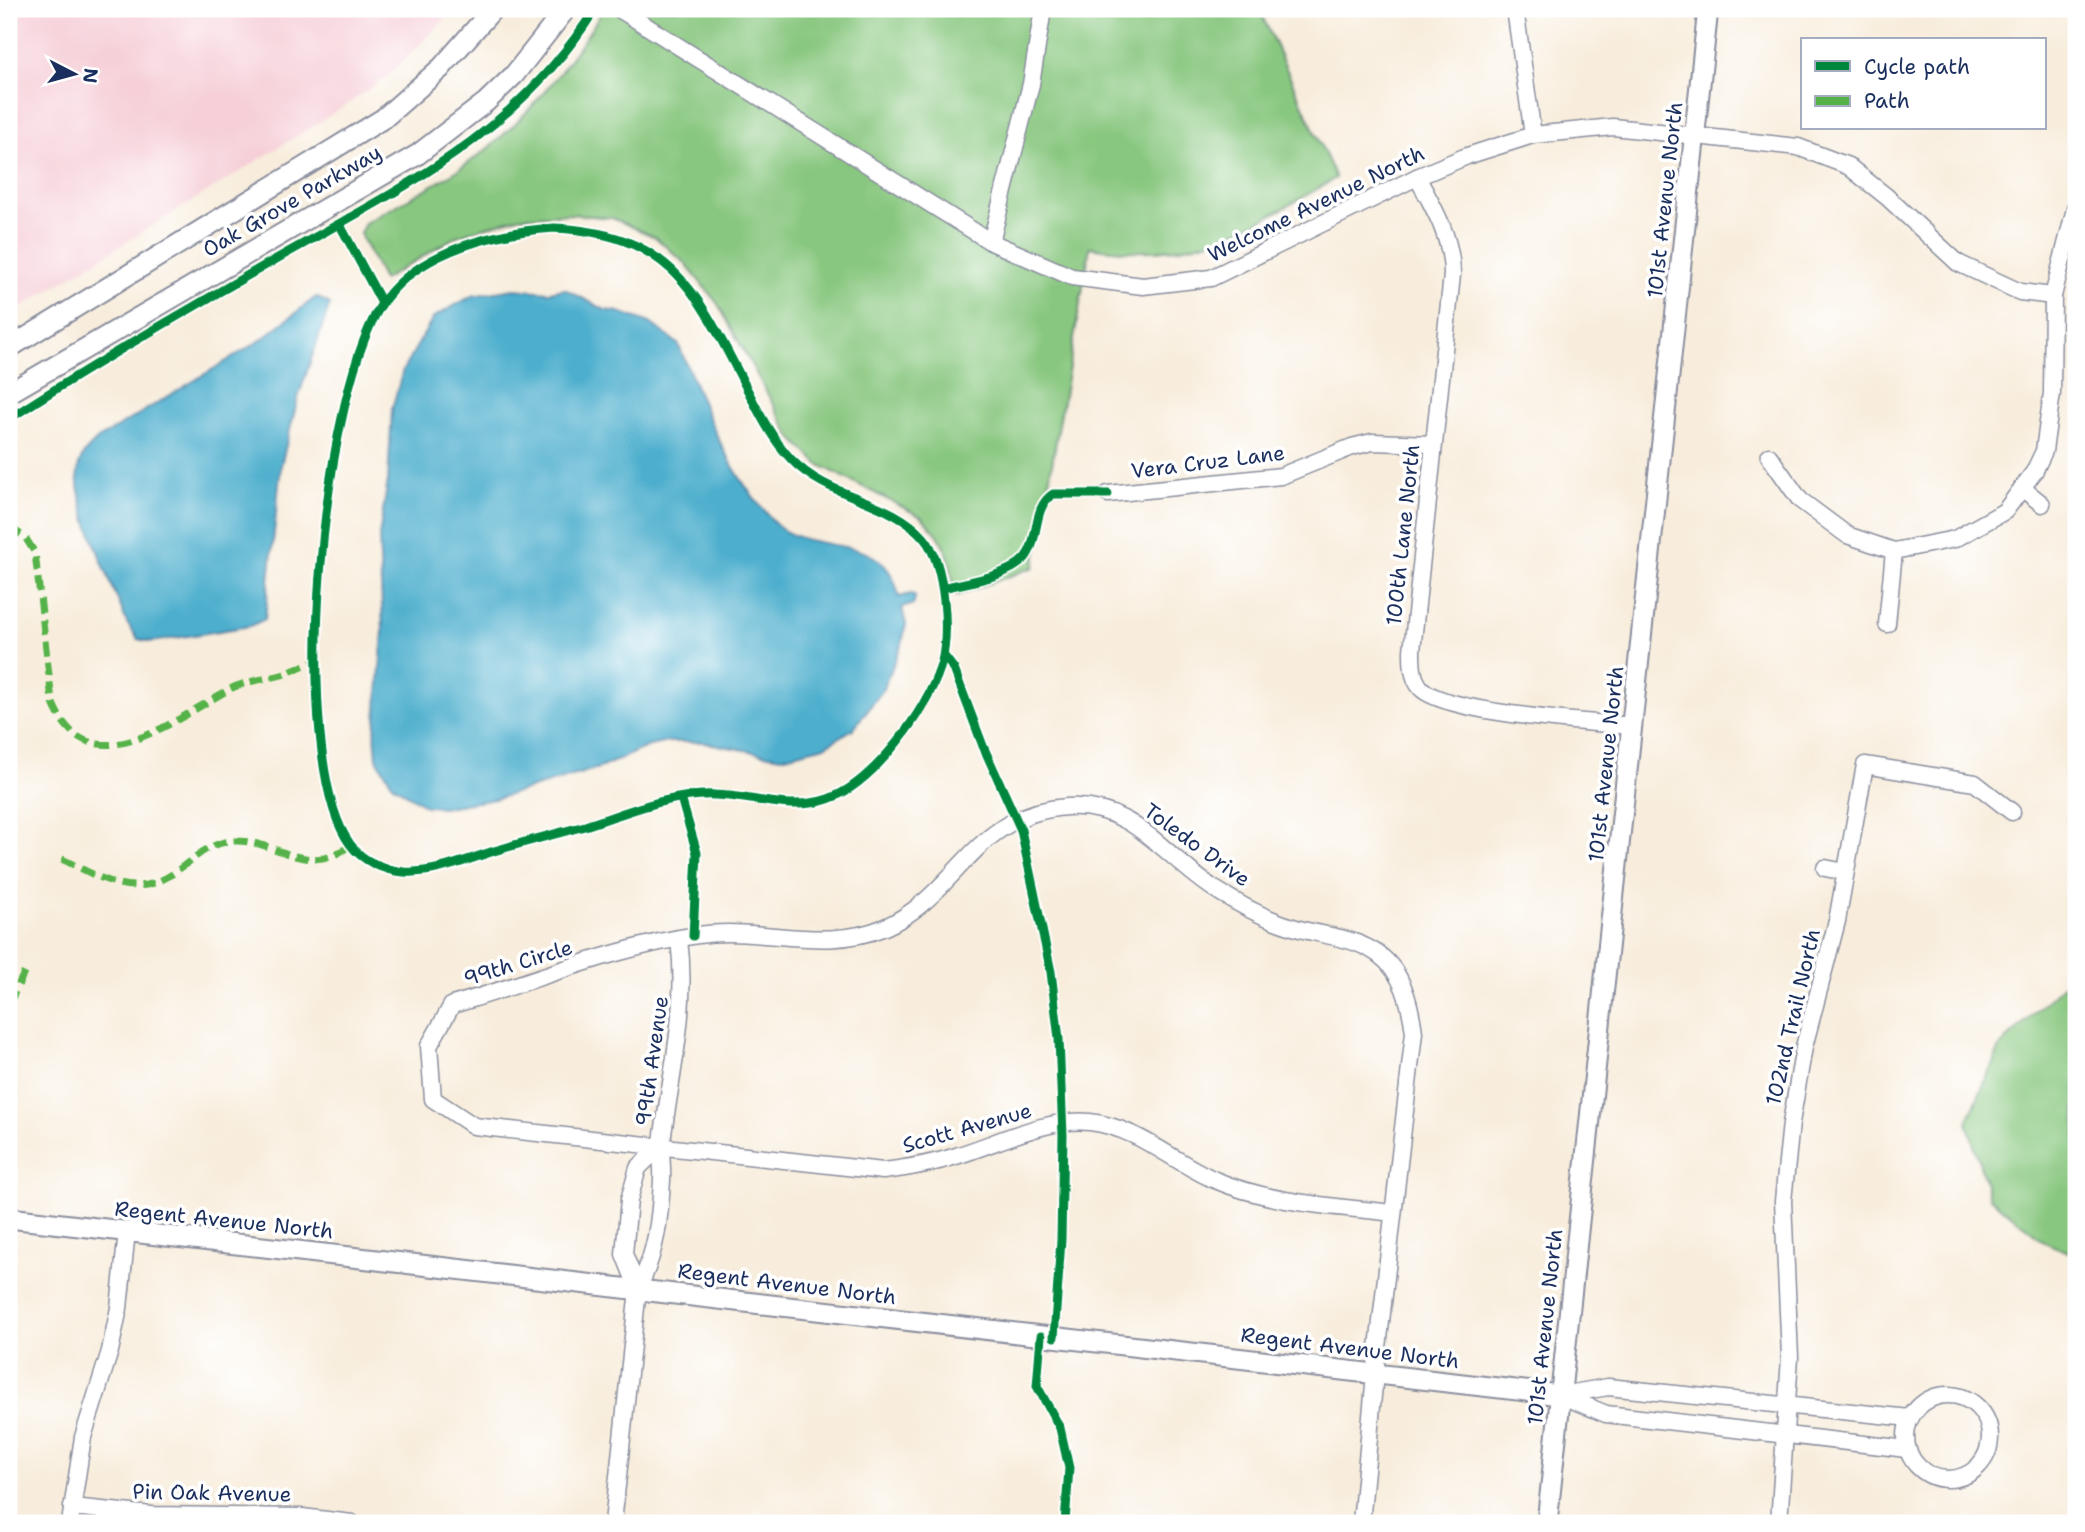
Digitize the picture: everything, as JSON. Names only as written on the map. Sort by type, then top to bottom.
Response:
[{"type":"street","name":"Oak Grove Parkway","points":[[9,348],[384,118],[441,68],[493,9]]},
{"type":"street","name":"Oak Grove Parkway","points":[[9,393],[417,155],[465,120],[505,84],[566,9]]},
{"type":"street","name":"Welcome Avenue North","points":[[619,9],[991,242],[1072,277],[1143,286],[1211,278],[1417,177],[1467,156],[1533,135],[1613,127],[1798,147],[1848,166],[1888,197],[1958,263],[2020,292],[2053,296]]},
{"type":"street","points":[[991,242],[1031,84],[1042,9]]},
{"type":"street","points":[[1514,9],[1533,135]]},
{"type":"street","name":"101st Avenue North","points":[[1547,1523],[1708,9]]},
{"type":"street","name":"100th Lane North","points":[[1417,177],[1441,223],[1452,257],[1412,651],[1414,676],[1420,688],[1441,700],[1529,717],[1633,726]]},
{"type":"street","points":[[1769,456],[1800,500],[1847,535],[1894,551],[1955,539],[2005,511],[2044,451],[2050,421],[2053,296],[2076,205]]},
{"type":"street","name":"Vera Cruz Lane","points":[[1108,494],[1281,476],[1352,447],[1372,442],[1433,444]]},
{"type":"street","points":[[2022,488],[2042,504]]},
{"type":"street","points":[[1887,624],[1894,551]]},
{"type":"street","name":"102nd Trail North","points":[[1779,1523],[1790,1357],[1783,1201],[1791,1123],[1804,1047],[1837,921],[1865,765],[1975,783],[2012,812]]},
{"type":"street","name":"Toledo Drive","points":[[679,939],[718,932],[820,941],[866,934],[906,915],[977,847],[1015,818],[1069,806],[1111,813],[1141,828],[1190,871],[1239,903],[1294,928],[1363,945],[1379,954],[1394,970],[1411,1007],[1414,1032],[1361,1523]]},
{"type":"street","points":[[1825,867],[1845,872]]},
{"type":"street","name":"99th Avenue","points":[[638,1289],[653,1259],[663,1178],[662,1146],[681,1035],[683,970],[679,939]]},
{"type":"street","name":"99th Circle","points":[[662,1146],[474,1126],[433,1099],[429,1046],[452,1005],[627,951],[679,939]]},
{"type":"street","name":"Scott Avenue","points":[[662,1146],[883,1171],[920,1167],[1063,1123],[1089,1122],[1120,1128],[1194,1170],[1270,1198],[1394,1213]]},
{"type":"street","name":"99th Avenue","points":[[638,1289],[624,1254],[629,1200],[638,1168],[662,1146]]},
{"type":"street","name":"Regent Avenue North","points":[[9,1218],[1560,1395],[1608,1387],[1910,1418]]},
{"type":"street","points":[[71,1515],[83,1437],[110,1351],[119,1308],[127,1231]]},
{"type":"street","points":[[613,1523],[638,1289]]},
{"type":"street","points":[[1951,1394],[1968,1399],[1980,1410],[1989,1424],[1990,1440],[1986,1457],[1975,1470],[1960,1478],[1943,1479],[1927,1474],[1914,1464],[1907,1448],[1906,1433],[1910,1418],[1920,1405],[1935,1396],[1951,1394]]},
{"type":"street","name":"Regent Avenue North","points":[[1560,1395],[1606,1414],[1907,1448]]},
{"type":"street","name":"Pin Oak Avenue","points":[[71,1515],[302,1517],[352,1523]]},
{"type":"shaded area","points":[[9,9],[455,9],[389,75],[347,105],[9,315]]},
{"type":"green space","points":[[604,9],[1259,9],[1336,178],[1276,212],[1220,238],[1160,251],[1090,247],[1034,567],[956,596],[948,555],[938,535],[922,517],[818,464],[791,437],[718,304],[685,263],[655,237],[612,218],[570,214],[518,217],[457,236],[383,280],[360,234],[365,223],[455,172],[507,131],[560,73]]},
{"type":"green space","points":[[2076,973],[2076,1255],[2046,1243],[1990,1198],[1967,1122],[2001,1045]]},
{"type":"water","points":[[514,289],[549,292],[565,289],[605,310],[650,323],[678,344],[725,452],[749,492],[775,523],[783,530],[800,537],[868,554],[882,563],[892,576],[899,597],[911,594],[915,596],[914,604],[902,608],[906,624],[902,644],[882,691],[853,729],[825,746],[781,757],[702,742],[667,742],[646,747],[602,767],[495,799],[446,807],[426,806],[393,785],[377,759],[375,733],[383,631],[379,536],[388,480],[392,409],[403,370],[434,317],[472,296]]},
{"type":"water","points":[[316,297],[330,304],[298,398],[281,465],[265,619],[250,626],[151,642],[138,639],[127,623],[88,524],[78,485],[82,457],[98,439],[261,340]]},
{"type":"marked path","points":[[9,527],[25,537],[35,553],[52,701],[67,727],[87,741],[109,745],[133,740],[183,717],[228,690],[285,674],[315,662]]},
{"type":"marked path","points":[[62,859],[109,881],[138,886],[165,878],[220,843],[249,842],[305,858],[335,855],[351,845]]},
{"type":"marked path","points":[[9,1004],[26,969]]},
{"type":"cycle path","points":[[9,419],[135,341],[447,159],[527,94],[563,54],[595,9]]},
{"type":"cycle path","points":[[340,225],[382,303]]},
{"type":"cycle path","points":[[554,228],[594,232],[627,242],[654,256],[677,275],[713,324],[766,425],[791,459],[823,483],[894,515],[924,538],[937,564],[944,600],[945,638],[940,668],[923,704],[896,744],[863,778],[828,799],[814,803],[786,804],[715,795],[683,797],[644,806],[438,869],[415,872],[388,869],[367,860],[350,844],[331,799],[320,734],[317,655],[320,570],[330,485],[345,406],[363,342],[386,298],[401,281],[420,267],[462,246],[508,234],[554,228]]},
{"type":"cycle path","points":[[943,588],[987,578],[1018,564],[1030,551],[1042,507],[1053,494],[1108,494]]},
{"type":"cycle path","points":[[944,656],[954,669],[983,746],[1021,830],[1051,972],[1059,1039],[1063,1135],[1061,1240],[1054,1337]]},
{"type":"cycle path","points":[[681,798],[697,853],[693,936]]},
{"type":"cycle path","points":[[1041,1336],[1037,1386],[1060,1428],[1069,1468],[1065,1523]]}]
